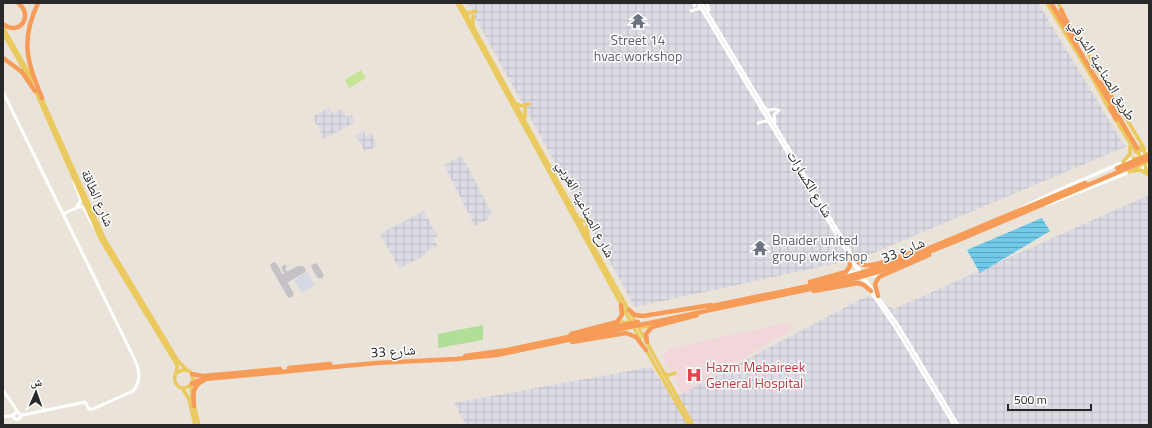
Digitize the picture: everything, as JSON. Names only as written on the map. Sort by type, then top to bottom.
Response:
[{"type":"highway","points":[[3,25],[15,28],[23,23],[25,12],[22,6],[18,3]]},
{"type":"highway","points":[[38,3],[30,24],[27,48],[31,70],[42,98]]},
{"type":"highway","name":"طريق الصناعية الشرقي","points":[[1054,3],[1096,79],[1138,147],[1076,42]]},
{"type":"highway","points":[[1049,5],[1076,42]]},
{"type":"highway","name":"طريق الصناعية الشرقي","points":[[1049,5],[1058,10]]},
{"type":"highway","points":[[3,58],[22,72],[35,91]]},
{"type":"highway","points":[[1096,79],[1116,119]]},
{"type":"highway","points":[[1101,82],[1124,114]]},
{"type":"highway","name":"شارع 33","points":[[959,238],[1129,162],[1147,158]]},
{"type":"highway","name":"شارع 33","points":[[662,319],[715,305],[830,283],[881,271],[1029,210],[1129,162]]},
{"type":"highway","points":[[851,256],[861,265],[872,265],[959,238]]},
{"type":"highway","points":[[878,296],[875,288],[875,282],[881,271],[908,265],[959,238]]},
{"type":"highway","points":[[788,291],[846,272],[849,268],[851,256]]},
{"type":"highway","points":[[788,291],[824,289],[851,284],[861,284],[871,291]]},
{"type":"highway","name":"شارع 33","points":[[662,319],[788,291]]},
{"type":"highway","points":[[538,343],[548,339],[617,322],[621,318],[621,305]]},
{"type":"highway","points":[[628,310],[635,315],[645,316],[715,305]]},
{"type":"highway","points":[[647,342],[645,337],[647,331],[655,326],[690,317],[708,310]]},
{"type":"highway","points":[[594,333],[662,319]]},
{"type":"highway","name":"شارع 33","points":[[192,374],[205,376],[383,360],[461,356],[594,333]]},
{"type":"highway","name":"شارع 33","points":[[191,385],[201,379],[382,362],[472,358],[526,349],[594,333]]},
{"type":"highway","points":[[526,349],[623,333],[631,334],[636,337],[646,350]]},
{"type":"highway","points":[[194,406],[193,394],[195,387],[201,381],[213,378]]},
{"type":"main road","name":"شارع الصناعية الغربي","points":[[457,3],[621,305],[647,342],[664,372],[665,379],[693,425]]},
{"type":"main road","name":"شارع الصناعية الغربي","points":[[460,3],[628,310],[646,350],[657,365],[689,425]]},
{"type":"main road","name":"طريق الصناعية الشرقي","points":[[1058,3],[1058,10],[1095,66],[1134,132]]},
{"type":"main road","name":"طريق الصناعية الشرقي","points":[[1049,5],[1126,136]]},
{"type":"main road","points":[[465,12],[469,13],[476,11]]},
{"type":"main road","points":[[473,16],[473,26]]},
{"type":"main road","name":"شارع الطاقة","points":[[3,25],[42,98],[104,238],[178,361],[187,370]]},
{"type":"main road","name":"شارع الطاقة","points":[[3,33],[26,72],[35,91],[96,230],[109,254],[176,363],[177,373]]},
{"type":"main road","points":[[516,103],[520,106],[529,104]]},
{"type":"main road","points":[[525,109],[524,114],[528,125]]},
{"type":"main road","points":[[1126,136],[1136,151],[1140,151],[1142,147],[1134,132]]},
{"type":"main road","points":[[1134,132],[1144,145],[1149,175]]},
{"type":"main road","points":[[1126,136],[1138,155],[1147,158]]},
{"type":"main road","points":[[1126,136],[1131,152],[1129,162],[1138,158],[1147,158]]},
{"type":"main road","points":[[542,151],[548,157]]},
{"type":"main road","points":[[1129,172],[1140,167],[1147,158]]},
{"type":"main road","points":[[1129,172],[1142,171],[1149,175]]},
{"type":"main road","points":[[578,219],[589,222],[587,229],[591,241]]},
{"type":"main road","points":[[608,273],[614,279]]},
{"type":"main road","points":[[613,335],[628,330],[638,319],[645,316]]},
{"type":"main road","points":[[608,325],[624,322],[643,328],[655,326]]},
{"type":"main road","points":[[195,425],[189,400],[182,388],[175,382],[177,373],[182,370],[187,370],[192,374],[193,378],[191,385],[199,425]]},
{"type":"main road","points":[[664,372],[669,375],[675,373]]},
{"type":"main road","points":[[670,385],[672,377]]},
{"type":"main road","points":[[182,388],[186,388],[191,385]]},
{"type":"street","name":"شارع الكسارات","points":[[698,3],[770,124],[833,223],[861,275],[885,310],[954,425]]},
{"type":"street","name":"شارع الكسارات","points":[[702,3],[765,108],[833,228],[851,256]]},
{"type":"street","points":[[707,3],[710,16]]},
{"type":"street","points":[[691,11],[700,8],[704,12]]},
{"type":"street","points":[[728,46],[736,54]]},
{"type":"street","points":[[742,65],[745,74]]},
{"type":"street","points":[[734,67],[738,70]]},
{"type":"street","points":[[3,92],[136,362],[140,378],[134,391],[93,409],[89,409],[85,402],[4,417]]},
{"type":"street","points":[[765,108],[769,110],[778,109],[774,117],[776,127]]},
{"type":"street","points":[[758,123],[765,120],[770,124]]},
{"type":"street","name":"شارع 33","points":[[1129,162],[1138,155]]},
{"type":"street","points":[[794,160],[802,165]]},
{"type":"street","points":[[794,160],[794,170]]},
{"type":"street","points":[[1129,162],[1135,160],[1138,164],[1137,167],[1129,172]]},
{"type":"street","name":"شارع 33","points":[[1029,210],[1063,199],[1129,172]]},
{"type":"street","name":"شارع الطاقة","points":[[63,214],[80,204],[74,181]]},
{"type":"street","name":"شارع الطاقة","points":[[63,214],[78,207],[83,207],[96,230]]},
{"type":"street","points":[[831,214],[833,223]]},
{"type":"street","points":[[826,224],[833,228]]},
{"type":"street","points":[[851,284],[857,281],[865,269],[872,265]]},
{"type":"street","points":[[840,274],[852,272],[871,277],[881,271]]},
{"type":"street","name":"شارع الكسارات","points":[[861,275],[895,320],[958,425]]},
{"type":"street","points":[[879,305],[885,310]]},
{"type":"street","points":[[894,314],[895,320]]},
{"type":"street","points":[[3,390],[18,415]]},
{"type":"street","points":[[3,394],[18,415]]},
{"type":"shaded area","points":[[467,3],[1038,3],[1125,147],[861,258],[635,307]]},
{"type":"shaded area","points":[[329,108],[333,114],[342,109],[346,117],[352,115],[355,122],[324,139],[313,118]]},
{"type":"shaded area","points":[[364,132],[366,136],[371,133],[377,146],[365,152],[356,135]]},
{"type":"shaded area","points":[[462,156],[492,214],[489,216],[490,218],[475,226],[444,165]]},
{"type":"shaded area","points":[[1149,195],[1149,425],[466,425],[454,403],[651,367],[673,398],[867,296],[894,309]]},
{"type":"shaded area","points":[[424,211],[437,236],[433,238],[437,246],[425,252],[426,255],[399,268],[380,234]]},
{"type":"shaded area","points":[[307,272],[315,285],[302,293],[294,280]]},
{"type":"shaded area","name":"Hazm Mebaireek General Hospital","points":[[791,322],[794,328],[683,394],[662,356],[668,350],[675,347]]},
{"type":"green space","points":[[361,70],[366,78],[349,88],[345,80]]},
{"type":"green space","points":[[483,325],[483,340],[438,348],[438,334]]},
{"type":"water","points":[[1042,218],[1050,231],[980,273],[967,250]]},
{"type":"taxiway","points":[[285,266],[283,268],[287,274]]},
{"type":"taxiway","points":[[280,277],[299,267]]},
{"type":"runway","points":[[274,266],[290,294]]},
{"type":"runway","points":[[315,267],[320,275]]},
{"type":"runway","points":[[283,281],[302,270]]},
{"type":"tunnel","points":[[1139,146],[1143,154]]},
{"type":"place","name":"Street 14 hvac workshop","points":[[638,21]]},
{"type":"place","name":"Bnaider united group workshop","points":[[760,248]]},
{"type":"place","name":"Hazm Mebaireek General Hospital","points":[[694,375]]}]
